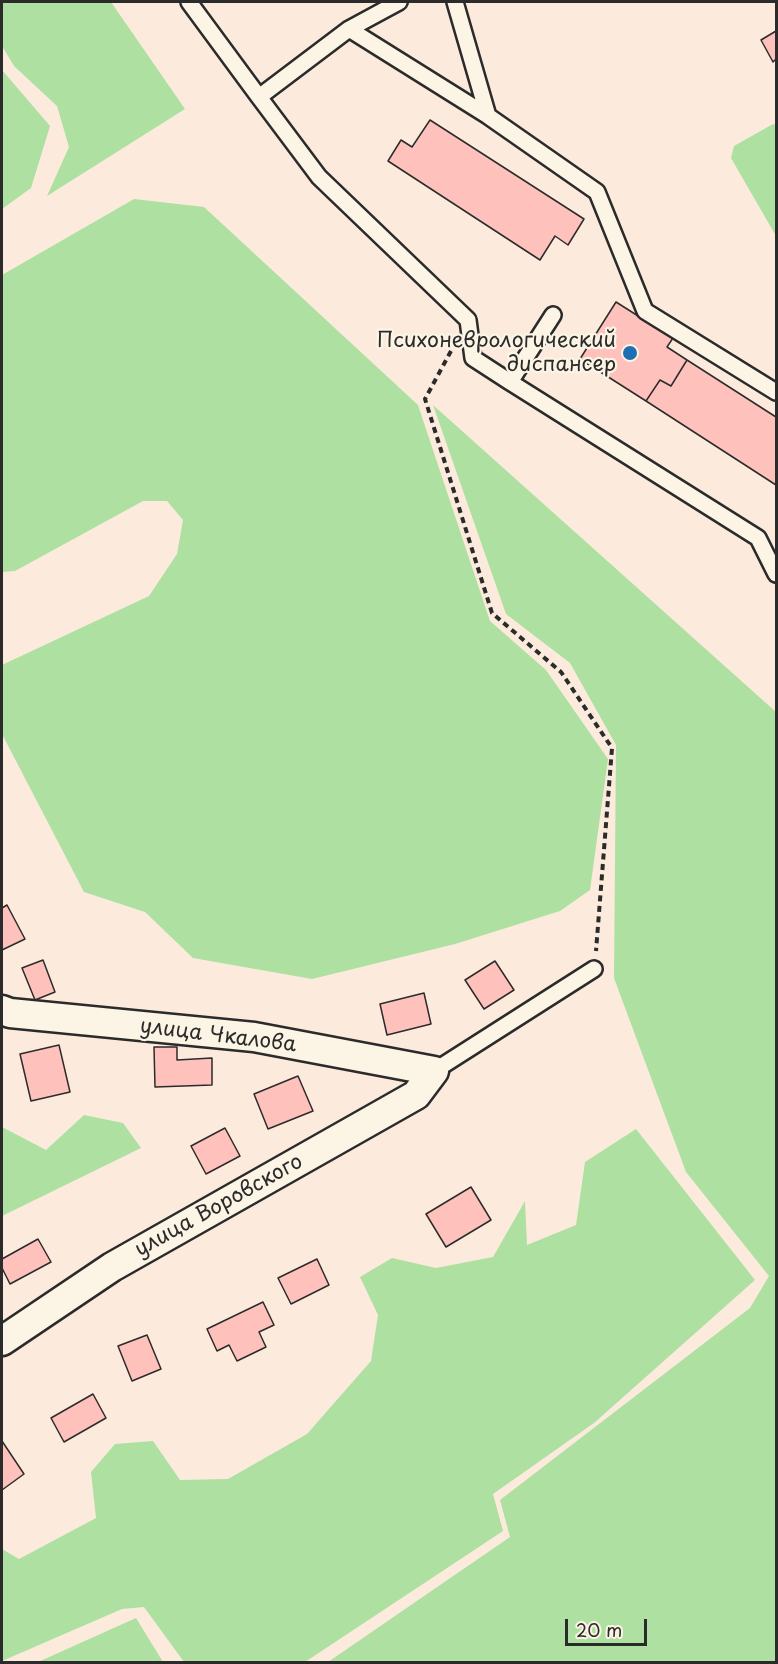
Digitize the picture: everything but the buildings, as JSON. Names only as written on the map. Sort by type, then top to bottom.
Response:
[{"type":"street","name":"улица Чкалова","points":[[2,1010],[10,1013],[254,1037],[434,1071]]},
{"type":"street","name":"улица Воровского","points":[[2,1341],[112,1267],[416,1095],[434,1071]]},
{"type":"lane","points":[[189,2],[319,177],[468,320],[473,358],[758,538],[777,574]]},
{"type":"lane","points":[[259,97],[349,29],[399,2]]},
{"type":"lane","points":[[455,2],[488,116]]},
{"type":"lane","points":[[349,29],[488,116],[597,192],[645,311],[777,392]]},
{"type":"lane","points":[[510,382],[553,315]]},
{"type":"lane","points":[[434,1071],[594,969]]},
{"type":"path","points":[[468,320],[425,399],[492,613],[561,672],[612,748],[594,969]]},
{"type":"green space","points":[[2,2],[111,2],[185,109],[47,196],[69,147],[57,106],[14,66],[2,46]]},
{"type":"green space","points":[[2,70],[50,126],[31,188],[2,209]]},
{"type":"green space","points":[[773,124],[776,125],[776,236],[731,158],[734,146]]},
{"type":"green space","points":[[134,199],[204,207],[418,405],[490,621],[546,670],[608,759],[590,890],[560,911],[455,944],[312,979],[193,958],[145,912],[84,892],[2,734],[2,665],[149,596],[177,554],[183,520],[167,501],[143,501],[15,571],[2,572],[2,275]]},
{"type":"green space","points":[[433,405],[776,712],[776,1662],[328,1662],[510,1537],[500,1500],[750,1308],[769,1276],[686,1172],[614,978],[616,745],[570,663],[506,614]]},
{"type":"green space","points":[[84,1115],[123,1123],[141,1148],[2,1216],[2,1127],[46,1150]]},
{"type":"green space","points":[[636,1129],[755,1280],[594,1423],[493,1494],[503,1531],[305,1662],[184,1662],[144,1607],[122,1609],[2,1661],[2,1549],[19,1559],[96,1518],[91,1472],[115,1444],[153,1441],[180,1480],[228,1479],[307,1434],[371,1361],[378,1315],[360,1277],[392,1258],[436,1268],[493,1257],[525,1201],[527,1245],[576,1225],[585,1162]]},
{"type":"green space","points":[[136,1618],[163,1662],[38,1662]]},
{"type":"place","name":"Психоневрологический диспансер","points":[[630,353]]}]
